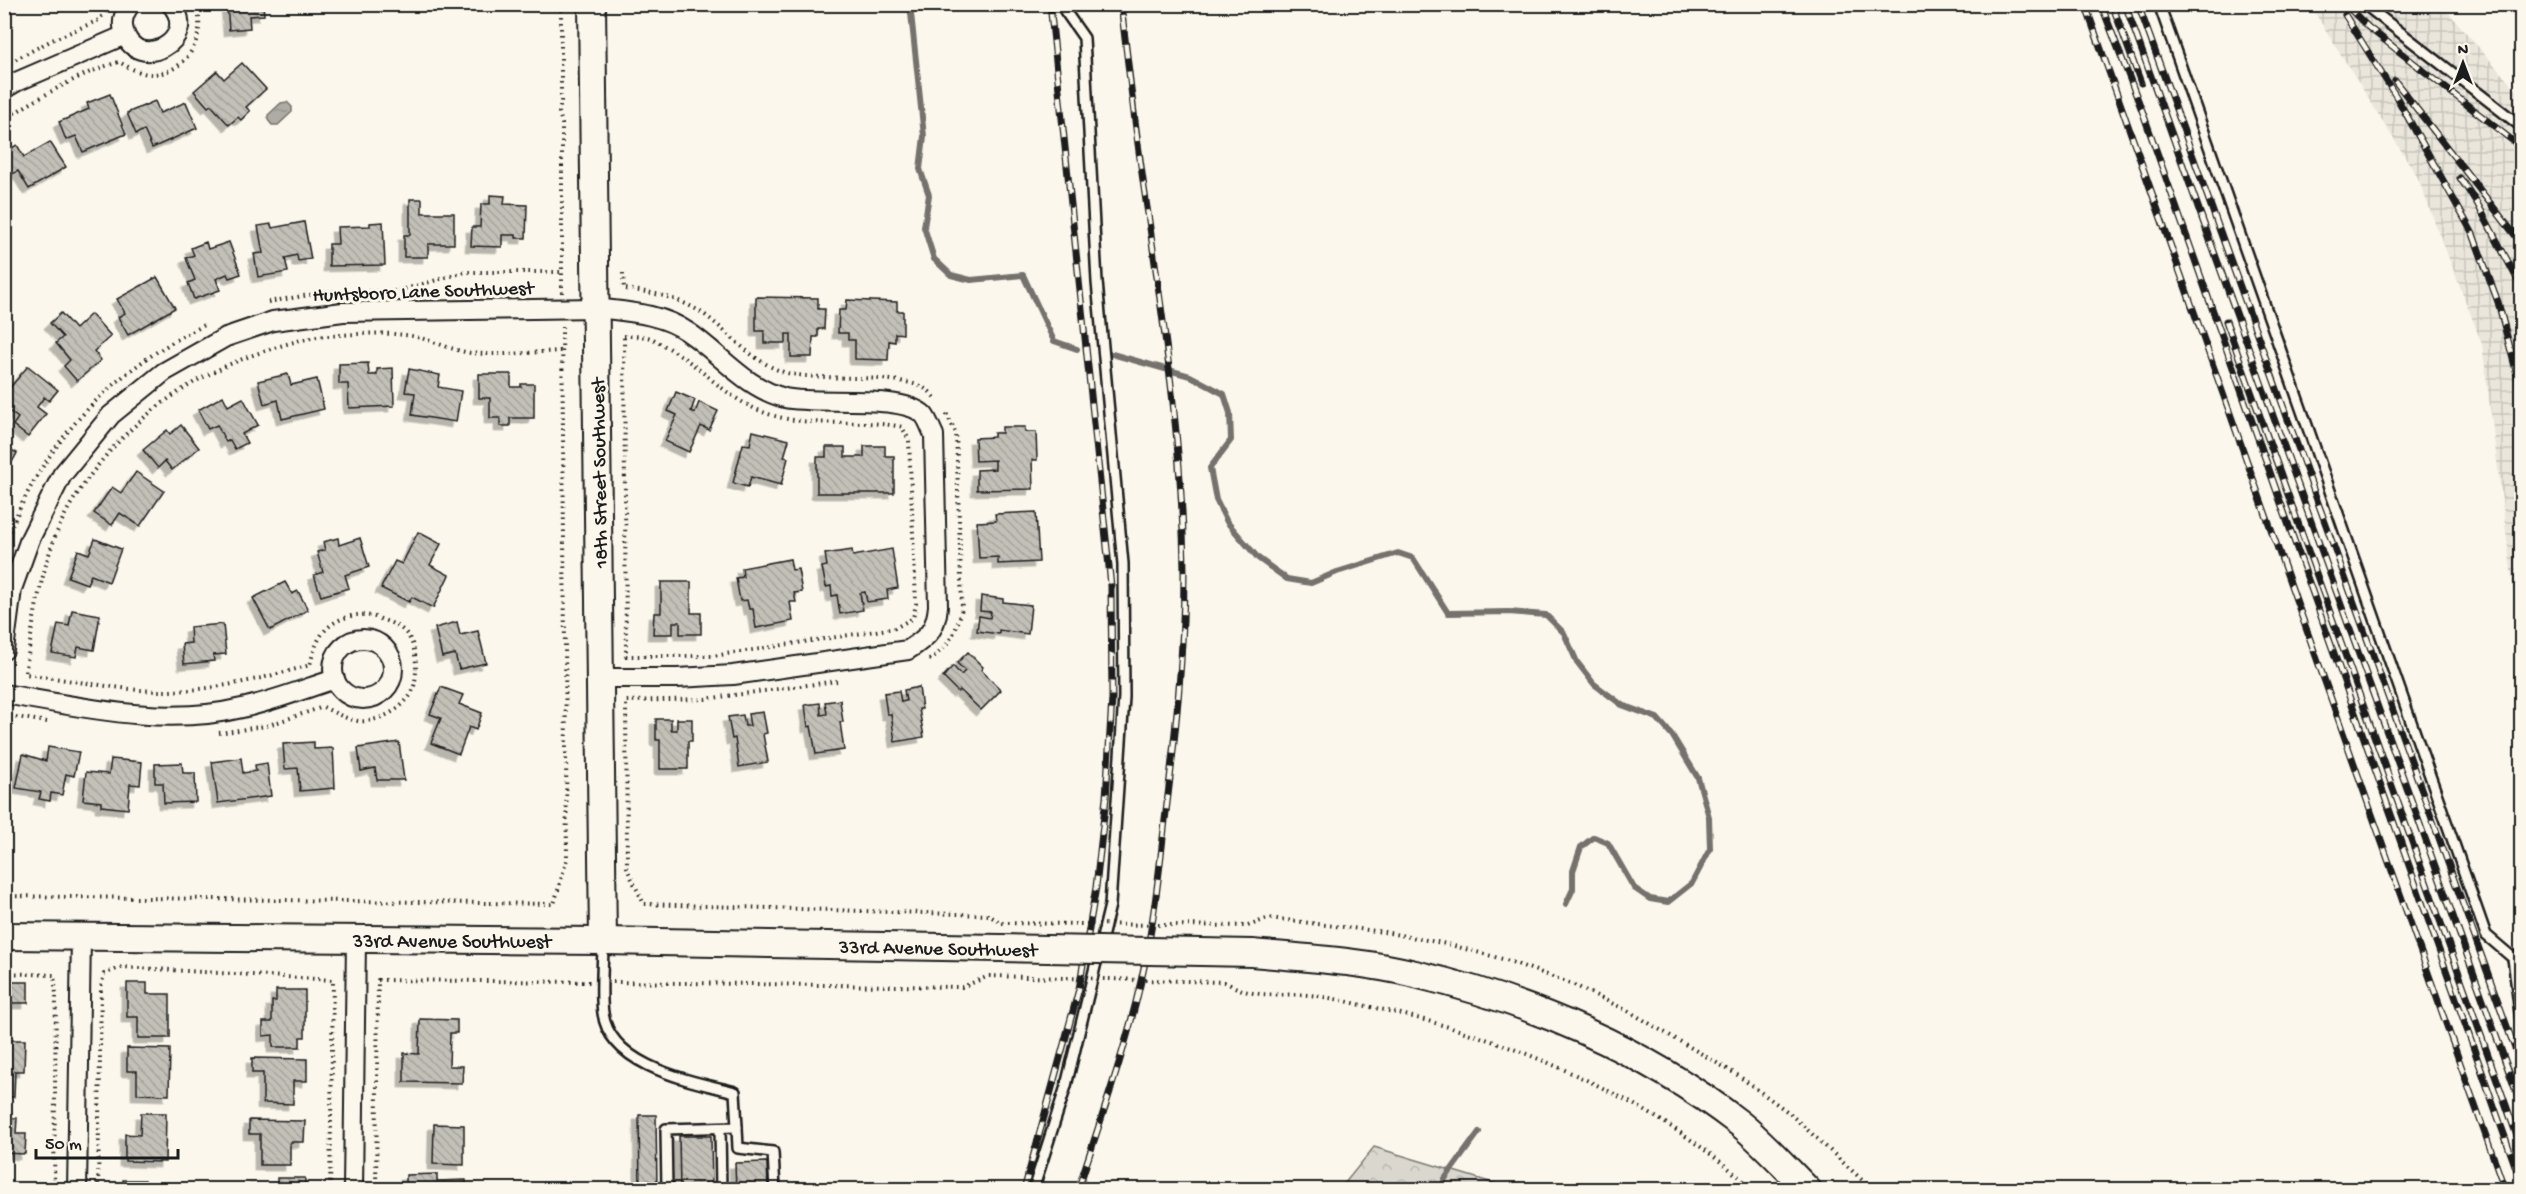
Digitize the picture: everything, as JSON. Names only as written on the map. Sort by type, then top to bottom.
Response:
[{"type":"street","points":[[130,4],[123,17],[125,35],[137,48],[156,51],[172,42],[179,25],[178,16],[171,4]]},
{"type":"street","name":"18th Street Southwest","points":[[592,4],[603,941]]},
{"type":"street","points":[[4,89],[125,35]]},
{"type":"street","name":"Huntsboro Lane Southwest","points":[[4,650],[12,589],[30,538],[62,475],[111,415],[164,372],[226,338],[273,321],[343,312],[596,308],[656,316],[686,330],[749,384],[785,398],[904,404],[924,415],[934,435],[938,606],[937,623],[924,639],[908,650],[733,675],[600,678]]},
{"type":"street","points":[[4,694],[123,713],[184,715],[241,709],[335,680]]},
{"type":"street","name":"33rd Avenue Southwest","points":[[4,936],[603,941],[1001,935],[1252,953],[1351,963],[1414,973],[1523,1006],[1581,1029],[1680,1082],[1741,1124],[1809,1190]]},
{"type":"street","points":[[77,1190],[81,937]]},
{"type":"street","points":[[353,1190],[356,939]]},
{"type":"lane","points":[[1033,1190],[1066,1086],[1110,905],[1124,697],[1123,564],[1097,282],[1084,38],[1065,11],[1064,4]]},
{"type":"lane","points":[[2159,4],[2486,935],[2517,957],[2522,1029]]},
{"type":"lane","points":[[2364,4],[2522,127]]},
{"type":"lane","points":[[603,941],[603,1015],[616,1044],[662,1073],[735,1092],[738,1148],[773,1152],[775,1190]]},
{"type":"lane","points":[[667,1190],[666,1129],[737,1127]]},
{"type":"lane","points":[[720,1128],[721,1190]]},
{"type":"path","points":[[4,66],[52,40],[99,20],[109,4]]},
{"type":"path","points":[[4,119],[41,97],[106,65],[119,62],[136,71],[154,74],[175,68],[189,57],[199,37],[200,14],[196,4]]},
{"type":"path","points":[[561,4],[559,112],[562,124],[562,297]]},
{"type":"path","points":[[4,896],[554,904],[567,859],[562,327]]},
{"type":"path","points":[[210,734],[266,726],[323,707],[343,717],[365,721],[392,713],[411,695],[415,677],[416,659],[409,636],[396,625],[370,614],[351,616],[333,623],[316,640],[310,665],[262,679],[191,690],[140,690],[25,674],[41,578],[70,505],[108,454],[149,412],[194,381],[237,359],[291,342],[327,336],[406,335],[471,353],[562,351]]},
{"type":"path","points":[[624,336],[649,338],[681,354],[730,393],[757,410],[791,420],[828,424],[888,424],[902,427],[909,440],[916,604],[913,618],[895,627],[713,656],[626,656],[624,336]]},
{"type":"path","points":[[4,715],[48,722]]},
{"type":"path","points":[[1001,935],[1248,926]]},
{"type":"path","points":[[98,1190],[101,987],[104,974],[122,967],[333,980],[330,1190]]},
{"type":"path","points":[[4,973],[54,975],[56,994],[54,1190]]},
{"type":"path","points":[[989,976],[1224,982],[1246,992],[1310,995],[1446,1025],[1526,1053],[1602,1088],[1665,1124],[1729,1167],[1753,1190]]},
{"type":"shaded area","points":[[2310,5],[2442,5],[2521,96],[2521,650],[2482,344],[2417,176]]},
{"type":"green space","points":[[1374,1147],[1513,1189],[1340,1189]]},
{"type":"water","points":[[287,102],[292,107],[292,112],[278,125],[272,125],[268,120],[268,115],[281,103]]},
{"type":"building","points":[[227,4],[263,4],[264,15],[249,16],[250,28],[229,30]]},
{"type":"building","points":[[242,63],[266,89],[246,107],[250,111],[241,120],[238,117],[229,125],[211,105],[208,107],[194,91],[217,71],[224,79]]},
{"type":"building","points":[[110,94],[126,134],[83,152],[76,136],[66,140],[59,122],[89,109],[87,103]]},
{"type":"building","points":[[155,101],[160,113],[186,102],[197,128],[152,148],[144,130],[136,134],[127,113]]},
{"type":"building","points":[[50,142],[66,167],[29,189],[18,171],[12,174],[4,162],[4,152],[17,145],[24,157]]},
{"type":"building","points":[[490,195],[505,196],[504,204],[527,205],[526,238],[502,235],[502,247],[471,246],[472,227],[480,227],[481,204],[490,204]]},
{"type":"building","points":[[410,199],[422,199],[422,213],[454,213],[454,244],[428,244],[428,257],[404,257],[404,235],[410,235]]},
{"type":"building","points":[[304,222],[311,259],[298,261],[297,255],[285,258],[288,272],[258,277],[254,254],[263,253],[258,226],[271,224],[272,228]]},
{"type":"building","points":[[383,222],[385,265],[329,266],[329,244],[338,244],[337,227],[370,226],[370,223]]},
{"type":"building","points":[[206,242],[208,249],[229,242],[241,274],[229,278],[227,274],[216,279],[220,290],[194,299],[188,283],[195,280],[186,258],[194,255],[191,248]]},
{"type":"building","points":[[157,277],[175,308],[128,335],[118,317],[125,313],[117,299]]},
{"type":"building","points":[[756,297],[818,298],[818,309],[825,309],[824,329],[818,329],[818,337],[813,337],[812,357],[791,357],[791,334],[786,334],[786,343],[764,343],[764,331],[756,331]]},
{"type":"building","points":[[847,300],[897,302],[897,311],[903,311],[903,334],[895,333],[895,342],[889,341],[888,360],[855,359],[855,340],[848,340],[848,333],[838,333],[839,310],[846,310]]},
{"type":"building","points":[[61,313],[75,329],[91,314],[111,336],[94,351],[101,360],[77,381],[64,366],[70,360],[56,343],[63,337],[50,323]]},
{"type":"building","points":[[368,363],[369,375],[377,375],[377,369],[393,368],[394,406],[349,408],[348,384],[339,384],[339,364]]},
{"type":"building","points":[[28,366],[58,390],[49,401],[44,397],[37,407],[46,414],[28,437],[13,425],[18,418],[4,407],[4,388],[8,390]]},
{"type":"building","points":[[409,369],[440,375],[438,387],[461,391],[456,422],[412,415],[415,393],[405,392]]},
{"type":"building","points":[[288,374],[291,385],[317,379],[324,409],[282,419],[278,400],[264,404],[258,381]]},
{"type":"building","points":[[479,374],[511,374],[511,387],[534,384],[534,418],[510,418],[510,426],[500,426],[500,418],[490,418],[490,398],[479,398]]},
{"type":"building","points":[[676,392],[695,400],[691,411],[695,413],[699,402],[718,411],[709,430],[701,426],[689,452],[665,441],[677,415],[668,411]]},
{"type":"building","points":[[223,396],[228,406],[243,398],[258,425],[242,434],[247,443],[235,449],[230,440],[226,442],[217,425],[208,429],[198,410]]},
{"type":"building","points":[[181,425],[199,448],[172,470],[165,461],[158,468],[143,450],[167,430],[170,434]]},
{"type":"building","points":[[1002,427],[1025,427],[1025,432],[1036,432],[1037,460],[1032,460],[1033,489],[977,490],[977,470],[995,469],[995,460],[976,461],[975,438],[994,437],[994,433],[1002,433]]},
{"type":"building","points":[[753,431],[789,440],[784,457],[788,458],[781,485],[751,477],[748,487],[733,483],[743,444],[750,445]]},
{"type":"building","points":[[4,446],[17,453],[4,477]]},
{"type":"building","points":[[864,446],[885,446],[885,456],[894,456],[894,493],[817,493],[817,457],[826,457],[826,447],[845,447],[845,457],[864,457]]},
{"type":"building","points":[[136,472],[164,491],[140,526],[120,513],[112,525],[94,513],[112,487],[121,493]]},
{"type":"building","points":[[1036,512],[1039,562],[998,564],[998,557],[979,558],[977,522],[996,521],[995,514]]},
{"type":"building","points":[[418,532],[441,544],[430,565],[449,575],[433,608],[412,597],[409,602],[381,588],[395,561],[402,564]]},
{"type":"building","points":[[338,538],[339,545],[360,538],[369,567],[345,575],[349,588],[321,596],[314,575],[323,572],[317,552],[325,550],[323,542]]},
{"type":"building","points":[[95,539],[121,549],[109,582],[91,575],[87,584],[68,577],[78,550],[89,554]]},
{"type":"building","points":[[892,549],[898,588],[887,590],[888,599],[867,602],[865,592],[860,593],[863,610],[840,614],[837,595],[832,596],[831,586],[826,587],[822,567],[827,566],[825,554],[852,550],[853,556]]},
{"type":"building","points":[[790,559],[792,570],[798,569],[802,592],[794,593],[796,602],[790,602],[793,621],[756,628],[753,609],[749,609],[747,600],[740,601],[736,578],[743,577],[742,568]]},
{"type":"building","points":[[285,582],[292,594],[298,591],[308,610],[270,630],[253,598]]},
{"type":"building","points":[[661,582],[691,582],[691,613],[701,613],[701,634],[680,634],[680,622],[673,622],[673,634],[653,634],[654,613],[661,613]]},
{"type":"building","points":[[981,596],[1003,599],[1003,602],[1031,605],[1028,634],[999,630],[999,634],[977,631],[979,616],[990,618],[991,612],[980,611]]},
{"type":"building","points":[[72,610],[100,615],[94,650],[78,647],[76,657],[52,653],[58,624],[69,626]]},
{"type":"building","points":[[457,622],[460,635],[478,631],[486,663],[459,669],[455,654],[442,657],[435,628]]},
{"type":"building","points":[[223,624],[226,654],[213,655],[214,661],[184,664],[182,644],[191,643],[190,627]]},
{"type":"building","points":[[968,652],[983,667],[981,670],[1001,690],[981,710],[943,677],[953,666],[961,675],[965,671],[957,663]]},
{"type":"building","points":[[441,687],[463,695],[459,704],[482,713],[476,730],[469,727],[459,754],[431,743],[441,718],[430,714]]},
{"type":"building","points":[[919,687],[922,709],[919,709],[924,737],[895,742],[891,714],[887,714],[884,693],[899,691],[901,702],[906,701],[904,690]]},
{"type":"building","points":[[840,700],[844,750],[816,754],[811,726],[808,727],[805,705],[820,703],[821,715],[827,714],[825,702]]},
{"type":"building","points":[[763,712],[767,733],[763,734],[768,762],[739,767],[735,738],[732,739],[728,717],[743,715],[745,726],[750,726],[748,714]]},
{"type":"building","points":[[656,719],[671,719],[671,730],[677,730],[677,719],[692,719],[692,741],[688,741],[688,769],[660,769],[660,740],[656,740]]},
{"type":"building","points":[[314,742],[314,749],[333,748],[335,788],[300,791],[298,768],[285,769],[283,744]]},
{"type":"building","points":[[399,742],[404,780],[377,780],[375,768],[361,771],[358,748]]},
{"type":"building","points":[[48,747],[79,752],[74,776],[66,774],[62,795],[51,793],[50,801],[39,799],[41,792],[16,788],[23,754],[46,761]]},
{"type":"building","points":[[241,758],[243,773],[256,771],[255,765],[267,763],[271,796],[218,803],[212,762]]},
{"type":"building","points":[[111,759],[142,762],[140,785],[130,784],[128,809],[101,806],[101,802],[83,800],[86,772],[109,774]]},
{"type":"building","points":[[182,763],[183,773],[195,773],[196,802],[164,803],[163,783],[155,783],[155,764]]},
{"type":"building","points":[[4,982],[28,982],[28,1003],[11,1003],[11,1028],[4,1028]]},
{"type":"building","points":[[127,983],[147,983],[147,994],[170,994],[170,1038],[138,1038],[138,1017],[127,1017]]},
{"type":"building","points":[[276,990],[305,990],[305,1037],[300,1037],[300,1047],[273,1047],[273,1035],[263,1036],[263,1022],[272,1022],[272,1001],[276,1001]]},
{"type":"building","points":[[420,1019],[457,1020],[457,1033],[450,1033],[449,1066],[463,1066],[462,1083],[404,1082],[404,1053],[419,1054]]},
{"type":"building","points":[[4,1040],[25,1040],[24,1071],[15,1071],[14,1097],[4,1097]]},
{"type":"building","points":[[127,1048],[170,1049],[169,1095],[137,1094],[137,1071],[127,1071]]},
{"type":"building","points":[[252,1058],[307,1059],[307,1081],[293,1081],[293,1104],[263,1103],[263,1073],[252,1073]]},
{"type":"building","points":[[141,1113],[166,1113],[165,1162],[125,1161],[125,1134],[140,1135]]},
{"type":"building","points":[[639,1115],[656,1115],[657,1190],[640,1190]]},
{"type":"building","points":[[4,1118],[17,1118],[16,1134],[26,1134],[25,1154],[4,1153]]},
{"type":"building","points":[[249,1120],[305,1121],[304,1142],[290,1142],[290,1165],[260,1165],[260,1134],[249,1134]]},
{"type":"building","points":[[434,1124],[464,1125],[464,1165],[433,1164]]},
{"type":"building","points":[[679,1136],[711,1136],[712,1190],[680,1190]]},
{"type":"building","points":[[767,1162],[768,1190],[736,1190],[735,1163]]},
{"type":"building","points":[[437,1174],[437,1181],[466,1180],[466,1190],[406,1190],[406,1175]]},
{"type":"building","points":[[277,1178],[305,1178],[305,1190],[250,1190],[250,1185],[277,1185]]},
{"type":"building","points":[[123,1180],[145,1180],[145,1190],[123,1190]]},
{"type":"waterway","points":[[910,4],[924,136],[920,169],[929,195],[924,227],[934,259],[951,275],[971,280],[1023,275],[1054,341],[1077,349]]},
{"type":"waterway","points":[[1112,354],[1190,376],[1224,394],[1230,413],[1231,440],[1210,468],[1216,500],[1227,522],[1258,558],[1287,579],[1311,583],[1337,572],[1398,553],[1413,558],[1448,613],[1509,612],[1546,615],[1564,633],[1577,662],[1594,684],[1622,705],[1657,718],[1672,735],[1698,778],[1709,817],[1710,849],[1692,883],[1668,902],[1650,899],[1634,888],[1608,843],[1594,837],[1581,847],[1573,871],[1573,889],[1566,904]]},
{"type":"waterway","points":[[1443,1190],[1444,1180],[1479,1132]]},
{"type":"railway","points":[[1024,1190],[1079,989],[1096,887],[1106,798],[1112,698],[1111,586],[1050,4]]},
{"type":"railway","points":[[1078,1190],[1128,1034],[1149,942],[1175,728],[1184,605],[1183,529],[1177,438],[1121,4]]},
{"type":"railway","points":[[2085,4],[2505,1190]]},
{"type":"railway","points":[[2101,4],[2143,113],[2522,1185]]},
{"type":"railway","points":[[2112,4],[2141,83]]},
{"type":"railway","points":[[2125,4],[2522,1108]]},
{"type":"railway","points":[[2138,4],[2522,1068]]},
{"type":"railway","points":[[2345,4],[2368,27],[2522,148]]},
{"type":"railway","points":[[2345,15],[2397,98],[2473,234],[2498,302],[2518,378],[2522,411]]},
{"type":"railway","points":[[2395,81],[2522,244]]},
{"type":"railway","points":[[2460,178],[2477,203],[2522,288]]},
{"type":"railway","points":[[2226,321],[2522,1150]]}]
